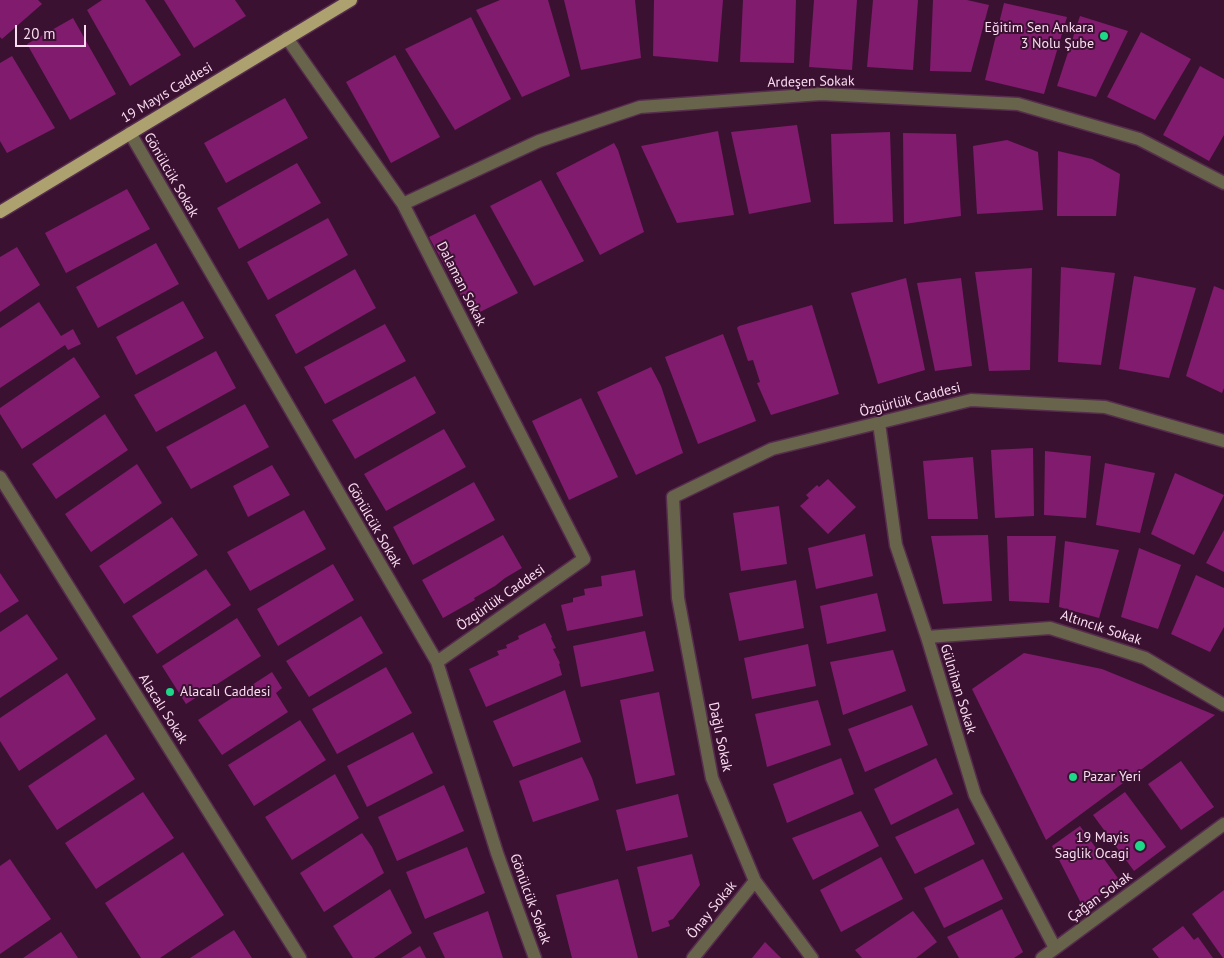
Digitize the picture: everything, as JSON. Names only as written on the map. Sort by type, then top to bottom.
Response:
[{"type":"main road","name":"19 Mayıs Caddesi","points":[[0,212],[351,0]]},
{"type":"street","name":"Dalaman Sokak","points":[[287,38],[403,204],[584,559]]},
{"type":"street","name":"Ardeşen Sokak","points":[[403,204],[539,141],[640,106],[821,94],[1018,104],[1139,139],[1224,183]]},
{"type":"street","name":"Gönülcük Sokak","points":[[130,133],[437,662],[497,853],[535,958]]},
{"type":"street","name":"Özgürlük Caddesi","points":[[672,497],[772,449],[971,400],[1105,408],[1224,441]]},
{"type":"street","name":"Gülnihan Sokak","points":[[879,423],[896,545],[927,637],[975,796],[1055,948]]},
{"type":"street","name":"Alacalı Sokak","points":[[0,477],[300,958]]},
{"type":"street","name":"Dağlı Sokak","points":[[672,497],[678,598],[712,778],[755,881],[812,958]]},
{"type":"street","name":"Özgürlük Caddesi","points":[[437,662],[584,559]]},
{"type":"street","name":"Altıncık Sokak","points":[[927,637],[1050,628],[1144,658],[1224,705]]},
{"type":"street","name":"Çağan Sokak","points":[[1042,958],[1224,824]]},
{"type":"street","name":"Önay Sokak","points":[[693,958],[755,881]]},
{"type":"building","points":[[0,0],[38,0],[42,4],[2,39],[0,37]]},
{"type":"building","points":[[102,0],[145,0],[181,55],[130,86],[87,10]]},
{"type":"building","points":[[164,0],[235,0],[246,16],[194,48]]},
{"type":"building","points":[[500,0],[548,0],[570,76],[522,97],[476,10]]},
{"type":"building","points":[[564,0],[635,0],[641,58],[581,70]]},
{"type":"building","points":[[654,0],[723,0],[718,62],[653,56]]},
{"type":"building","points":[[743,0],[796,0],[794,63],[740,62]]},
{"type":"building","points":[[814,0],[857,0],[852,70],[809,67]]},
{"type":"building","points":[[873,0],[918,0],[913,70],[867,67]]},
{"type":"building","points":[[933,0],[967,0],[989,5],[971,72],[930,71]]},
{"type":"building","points":[[1004,3],[1067,17],[1044,94],[985,80]]},
{"type":"building","points":[[1080,16],[1128,31],[1096,97],[1057,86]]},
{"type":"building","points":[[471,17],[511,99],[455,130],[405,49]]},
{"type":"building","points":[[73,18],[116,94],[70,120],[27,44]]},
{"type":"building","points":[[1141,32],[1191,59],[1155,120],[1107,97]]},
{"type":"building","points":[[395,55],[440,137],[391,163],[346,82]]},
{"type":"building","points":[[12,56],[55,128],[7,153],[0,141],[0,63]]},
{"type":"building","points":[[1200,66],[1224,79],[1224,135],[1209,161],[1163,135]]},
{"type":"building","points":[[285,98],[308,138],[226,183],[204,143]]},
{"type":"building","points":[[797,125],[811,202],[749,214],[731,132]]},
{"type":"building","points":[[718,131],[734,215],[677,223],[641,146]]},
{"type":"building","points":[[890,132],[893,222],[834,224],[831,134]]},
{"type":"building","points":[[903,133],[956,134],[961,216],[904,224]]},
{"type":"building","points":[[1007,140],[1038,152],[1043,210],[977,214],[973,146]]},
{"type":"building","points":[[614,143],[618,150],[644,232],[600,255],[556,173]]},
{"type":"building","points":[[1058,151],[1092,159],[1120,174],[1116,216],[1057,216]]},
{"type":"building","points":[[297,163],[321,203],[239,249],[217,208]]},
{"type":"building","points":[[541,180],[584,261],[534,286],[490,206]]},
{"type":"building","points":[[127,189],[150,229],[66,273],[45,233]]},
{"type":"building","points":[[475,214],[518,293],[472,316],[429,237]]},
{"type":"building","points":[[328,218],[348,255],[268,300],[247,262]]},
{"type":"building","points":[[156,243],[179,284],[98,328],[76,287]]},
{"type":"building","points":[[17,247],[40,285],[0,312],[0,257]]},
{"type":"building","points":[[1061,267],[1115,273],[1101,365],[1058,362]]},
{"type":"building","points":[[1032,268],[1030,370],[989,371],[975,272]]},
{"type":"building","points":[[355,269],[376,308],[296,354],[275,315]]},
{"type":"building","points":[[1134,276],[1196,288],[1169,378],[1119,369]]},
{"type":"building","points":[[906,278],[925,370],[878,384],[851,293]]},
{"type":"building","points":[[961,278],[972,366],[935,371],[917,283]]},
{"type":"building","points":[[1214,286],[1224,290],[1224,388],[1222,393],[1186,376]]},
{"type":"building","points":[[183,301],[204,338],[136,375],[116,337]]},
{"type":"building","points":[[39,302],[61,336],[73,329],[81,344],[68,350],[65,345],[0,388],[0,328]]},
{"type":"building","points":[[812,305],[839,394],[771,415],[757,383],[760,382],[753,360],[748,361],[737,328]]},
{"type":"building","points":[[385,324],[406,361],[325,404],[304,367]]},
{"type":"building","points":[[723,334],[756,421],[698,444],[665,357]]},
{"type":"building","points":[[216,351],[236,388],[156,432],[134,395]]},
{"type":"building","points":[[74,357],[100,397],[22,449],[0,414],[0,408]]},
{"type":"building","points":[[651,367],[661,386],[683,453],[636,475],[597,392]]},
{"type":"building","points":[[415,376],[436,413],[355,459],[332,420]]},
{"type":"building","points":[[581,398],[618,477],[569,500],[532,421]]},
{"type":"building","points":[[245,404],[269,447],[191,489],[166,447]]},
{"type":"building","points":[[105,414],[128,450],[56,499],[32,464]]},
{"type":"building","points":[[444,429],[466,467],[386,511],[364,474]]},
{"type":"building","points":[[1033,448],[1034,516],[995,518],[991,450]]},
{"type":"building","points":[[1045,451],[1091,456],[1086,518],[1044,515]]},
{"type":"building","points":[[973,457],[978,519],[928,519],[923,461]]},
{"type":"building","points":[[1105,463],[1155,473],[1140,533],[1096,525]]},
{"type":"building","points":[[137,464],[162,503],[91,552],[65,514]]},
{"type":"building","points":[[272,465],[290,495],[248,517],[233,486]]},
{"type":"building","points":[[1175,473],[1224,495],[1194,555],[1151,534]]},
{"type":"building","points":[[828,479],[856,507],[828,534],[800,506],[809,498],[806,495],[817,485],[819,487]]},
{"type":"building","points":[[474,482],[495,520],[413,565],[393,527]]},
{"type":"building","points":[[779,506],[787,564],[741,571],[733,513]]},
{"type":"building","points":[[304,510],[326,549],[250,591],[227,552]]},
{"type":"building","points":[[172,517],[198,555],[124,604],[99,566]]},
{"type":"building","points":[[1224,530],[1224,572],[1206,563]]},
{"type":"building","points":[[865,534],[873,576],[816,589],[808,548]]},
{"type":"building","points":[[503,535],[522,568],[474,598],[475,600],[443,618],[422,580]]},
{"type":"building","points":[[988,535],[992,601],[943,604],[931,536]]},
{"type":"building","points":[[1007,536],[1056,536],[1049,603],[1009,601]]},
{"type":"building","points":[[1065,541],[1119,550],[1099,618],[1059,607]]},
{"type":"building","points":[[1139,548],[1181,565],[1158,629],[1121,617]]},
{"type":"building","points":[[333,564],[354,600],[278,646],[257,609]]},
{"type":"building","points":[[206,569],[231,605],[157,654],[132,616]]},
{"type":"building","points":[[635,570],[643,616],[567,631],[561,605],[573,602],[573,598],[585,595],[584,589],[602,586],[601,576]]},
{"type":"building","points":[[0,573],[19,601],[0,613]]},
{"type":"building","points":[[1196,575],[1224,588],[1224,627],[1210,652],[1171,634]]},
{"type":"building","points":[[796,580],[804,628],[739,641],[729,593]]},
{"type":"building","points":[[877,593],[886,631],[827,644],[820,606]]},
{"type":"building","points":[[27,614],[58,659],[0,698],[0,632]]},
{"type":"building","points":[[361,616],[383,653],[309,697],[286,661]]},
{"type":"building","points":[[237,618],[261,656],[186,704],[162,666]]},
{"type":"building","points":[[545,623],[556,648],[553,649],[560,663],[562,675],[486,707],[469,669],[499,655],[497,651],[507,648],[506,645],[519,639],[518,636]]},
{"type":"building","points":[[645,631],[654,671],[581,687],[573,646]]},
{"type":"building","points":[[808,644],[816,686],[752,699],[744,658]]},
{"type":"building","points":[[893,650],[906,691],[843,715],[830,662]]},
{"type":"building","name":"Pazar Yeri","points":[[1024,653],[1102,669],[1215,715],[1046,840],[972,689]]},
{"type":"building","points":[[386,667],[412,713],[337,754],[312,709]]},
{"type":"building","points":[[272,672],[282,688],[276,693],[288,712],[222,755],[198,720]]},
{"type":"building","points":[[67,673],[96,719],[19,771],[0,741],[0,718]]},
{"type":"building","points":[[565,690],[581,742],[513,767],[493,721]]},
{"type":"building","points":[[659,692],[675,775],[636,784],[620,700]]},
{"type":"building","points":[[818,700],[831,745],[767,767],[755,714]]},
{"type":"building","points":[[912,705],[928,745],[865,772],[848,729]]},
{"type":"building","points":[[300,720],[326,760],[254,806],[228,765]]},
{"type":"building","points":[[413,732],[433,773],[367,807],[347,766]]},
{"type":"building","points":[[106,734],[135,779],[57,830],[28,786]]},
{"type":"building","points":[[582,757],[592,778],[599,800],[533,822],[519,781]]},
{"type":"building","points":[[841,758],[854,794],[787,823],[773,784]]},
{"type":"building","points":[[936,758],[953,794],[891,825],[874,789]]},
{"type":"building","points":[[1181,761],[1214,807],[1181,830],[1148,784]]},
{"type":"building","points":[[335,774],[359,818],[292,860],[265,817]]},
{"type":"building","points":[[444,785],[464,831],[397,861],[378,817]]},
{"type":"building","points":[[143,792],[174,838],[96,889],[65,843]]},
{"type":"building","points":[[1125,792],[1166,847],[1134,871],[1093,815]]},
{"type":"building","points":[[678,794],[688,837],[626,851],[616,810]]},
{"type":"building","points":[[958,808],[975,844],[915,874],[895,837]]},
{"type":"building","points":[[861,811],[879,846],[813,880],[792,838]]},
{"type":"building","points":[[1080,826],[1120,881],[1083,907],[1052,846]]},
{"type":"building","points":[[362,833],[372,847],[384,873],[324,912],[300,873]]},
{"type":"building","points":[[467,847],[485,893],[425,919],[406,872]]},
{"type":"building","points":[[183,852],[224,915],[160,958],[141,958],[105,903]]},
{"type":"building","points":[[692,854],[700,885],[673,919],[668,921],[670,926],[652,932],[637,867]]},
{"type":"building","points":[[881,857],[903,899],[841,932],[820,890]]},
{"type":"building","points":[[10,859],[51,919],[0,954],[0,866]]},
{"type":"building","points":[[983,859],[1003,899],[944,928],[924,888]]},
{"type":"building","points":[[618,879],[638,958],[572,958],[556,895]]},
{"type":"building","points":[[390,889],[412,933],[374,958],[353,958],[333,926]]},
{"type":"building","points":[[1224,890],[1224,958],[1223,958],[1192,914]]},
{"type":"building","points":[[1002,909],[1023,952],[1014,958],[959,958],[947,937]]},
{"type":"building","points":[[488,911],[503,958],[445,958],[433,933]]},
{"type":"building","points":[[913,911],[937,942],[916,958],[862,958],[855,950]]},
{"type":"building","points":[[1183,926],[1194,940],[1198,937],[1213,958],[1159,958],[1152,949]]},
{"type":"building","points":[[234,930],[252,958],[190,958]]},
{"type":"building","points":[[61,932],[78,958],[23,958]]},
{"type":"building","points":[[765,942],[781,958],[752,958]]},
{"type":"building","points":[[420,946],[426,958],[401,958]]},
{"type":"place","name":"Eğitim Sen Ankara 3 Nolu Şube","points":[[1104,36]]},
{"type":"place","name":"Alacalı Caddesi","points":[[170,692]]},
{"type":"place","name":"Pazar Yeri","points":[[1073,777]]},
{"type":"place","name":"19 Mayis Saglik Ocagi","points":[[1140,846]]}]
